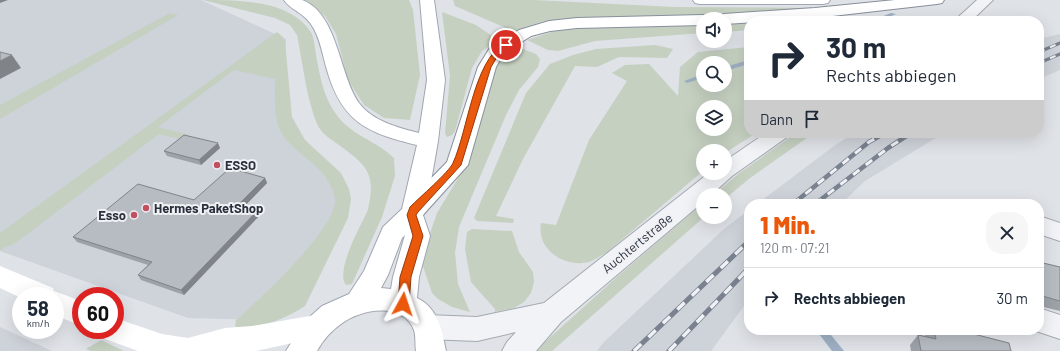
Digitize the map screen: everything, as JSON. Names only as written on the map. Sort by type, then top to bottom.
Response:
[{"type":"main road","points":[[291,0],[303,5],[315,18],[327,37],[338,83],[354,109],[378,126],[428,141]]},
{"type":"main road","points":[[700,0],[824,0]]},
{"type":"main road","points":[[770,16],[815,13],[937,0]]},
{"type":"main road","points":[[403,304],[406,277],[418,236],[412,213],[428,141],[436,80],[428,4]]},
{"type":"main road","points":[[732,18],[744,18]]},
{"type":"main road","points":[[359,301],[375,275],[392,234],[457,165],[487,67],[497,50],[525,33],[549,26],[577,23],[696,20]]},
{"type":"main road","points":[[0,276],[24,287]]},
{"type":"main road","points":[[189,351],[225,341],[252,339],[308,339],[335,311],[359,301],[378,299],[403,304],[418,313],[429,339]]},
{"type":"main road","points":[[124,333],[162,347],[186,351]]},
{"type":"street","points":[[968,16],[986,0]]},
{"type":"street","name":"Auchtertstraße","points":[[732,166],[773,138]]},
{"type":"street","name":"Auchtertstraße","points":[[517,351],[551,314],[714,180]]},
{"type":"street","points":[[1044,227],[1060,232]]},
{"type":"street","name":"Auchtertstraße","points":[[429,339],[509,321],[551,314]]},
{"type":"street","points":[[1044,322],[1060,327]]},
{"type":"shaded area","points":[[0,0],[201,0],[286,39],[286,128],[344,201],[266,320],[188,318],[124,295],[124,287],[101,287],[0,251]]},
{"type":"shaded area","points":[[1060,34],[1060,70],[1044,77],[1044,38]]},
{"type":"shaded area","points":[[846,138],[936,138],[865,181],[846,199],[764,199]]},
{"type":"shaded area","points":[[744,214],[744,306],[711,351],[597,351],[604,342],[725,228]]},
{"type":"shaded area","points":[[0,327],[12,333],[12,339],[26,339],[52,351],[0,351]]},
{"type":"green space","points":[[203,0],[264,4],[292,14],[303,23],[312,34],[323,86],[328,100],[336,114],[356,133],[380,147],[394,158],[395,176],[382,217],[352,284],[346,285],[343,278],[344,270],[354,238],[367,213],[371,188],[370,179],[363,165],[325,135],[317,124],[307,92],[297,35],[290,25],[275,18]]},
{"type":"green space","points":[[304,0],[409,0],[413,10],[420,75],[410,120],[384,118],[364,105],[348,80],[336,34],[325,16]]},
{"type":"green space","points":[[453,0],[533,0],[675,7],[822,8],[732,15],[732,12],[696,12],[696,16],[573,18],[544,21],[513,31],[455,6]]},
{"type":"green space","points":[[442,12],[476,25],[498,40],[482,51],[472,68],[455,131],[452,135],[447,137],[445,133],[450,76]]},
{"type":"green space","points":[[170,13],[178,15],[0,119],[0,105]]},
{"type":"green space","points":[[744,23],[744,30],[732,31],[732,24]]},
{"type":"green space","points":[[696,25],[696,34],[595,41],[558,51],[548,50],[527,40],[558,30],[578,28]]},
{"type":"green space","points":[[277,32],[283,37],[285,42],[292,117],[305,140],[341,173],[349,189],[351,199],[348,218],[305,306],[273,322],[247,328],[238,328],[235,326],[236,320],[278,281],[310,245],[323,228],[332,212],[335,197],[324,176],[284,137],[277,121],[275,111],[275,79],[234,70],[158,127],[190,135],[184,140],[159,134],[17,242],[0,250],[0,233]]},
{"type":"green space","points":[[655,45],[673,49],[667,58],[619,57],[597,67],[575,66],[523,159],[496,216],[514,219],[513,223],[477,221],[474,218],[526,93],[550,64],[573,55],[596,49]]},
{"type":"green space","points":[[515,46],[536,54],[540,59],[538,67],[519,90],[506,115],[459,227],[455,253],[458,284],[470,312],[452,307],[438,299],[432,293],[422,263],[425,248],[437,213],[460,175],[468,155],[498,58]]},
{"type":"green space","points":[[744,47],[744,138],[748,138],[732,148],[732,144],[696,144],[696,177],[606,253],[589,262],[580,263],[571,262],[554,255],[543,241],[541,223],[556,225],[589,140],[627,81],[612,73],[625,65],[649,64],[678,96],[680,67],[698,52]]},
{"type":"green space","points":[[789,138],[807,138],[750,178],[732,193],[732,188],[722,188]]},
{"type":"green space","points":[[696,209],[696,224],[552,351],[535,351],[618,276]]},
{"type":"green space","points":[[472,229],[512,231],[519,252],[533,272],[534,282],[531,293],[524,302],[514,308],[495,312],[495,309],[471,282],[465,249],[467,232]]},
{"type":"green space","points":[[101,340],[124,351],[91,351],[86,349]]},
{"type":"building","points":[[0,52],[12,55],[0,61]]},
{"type":"building","points":[[184,135],[218,143],[199,160],[164,151]]},
{"type":"building","points":[[230,168],[265,178],[239,204],[259,209],[181,290],[138,275],[152,262],[73,237],[138,184],[194,200]]},
{"type":"building","points":[[1044,263],[1060,267],[1060,301],[1044,296]]},
{"type":"building","points":[[918,335],[936,339],[935,335],[978,335],[1009,343],[1011,351],[921,351]]},
{"type":"waterway","points":[[888,16],[893,14]]},
{"type":"waterway","points":[[732,67],[744,63]]},
{"type":"waterway","points":[[687,81],[696,78]]},
{"type":"waterway","points":[[825,335],[839,351]]},
{"type":"railway","points":[[1044,50],[1060,43]]},
{"type":"railway","points":[[1044,61],[1060,54]]},
{"type":"railway","points":[[799,199],[869,142],[876,138]]},
{"type":"railway","points":[[822,199],[903,138]]},
{"type":"railway","points":[[634,351],[744,246]]},
{"type":"railway","points":[[669,351],[744,273]]},
{"type":"place","name":"ESSO","points":[[217,165]]},
{"type":"place","name":"Hermes PaketShop","points":[[146,208]]},
{"type":"place","name":"Esso","points":[[134,215]]},
{"type":"route","points":[[403,304],[406,277],[418,236],[411,215],[457,165],[487,67],[497,50],[506,45]]}]
